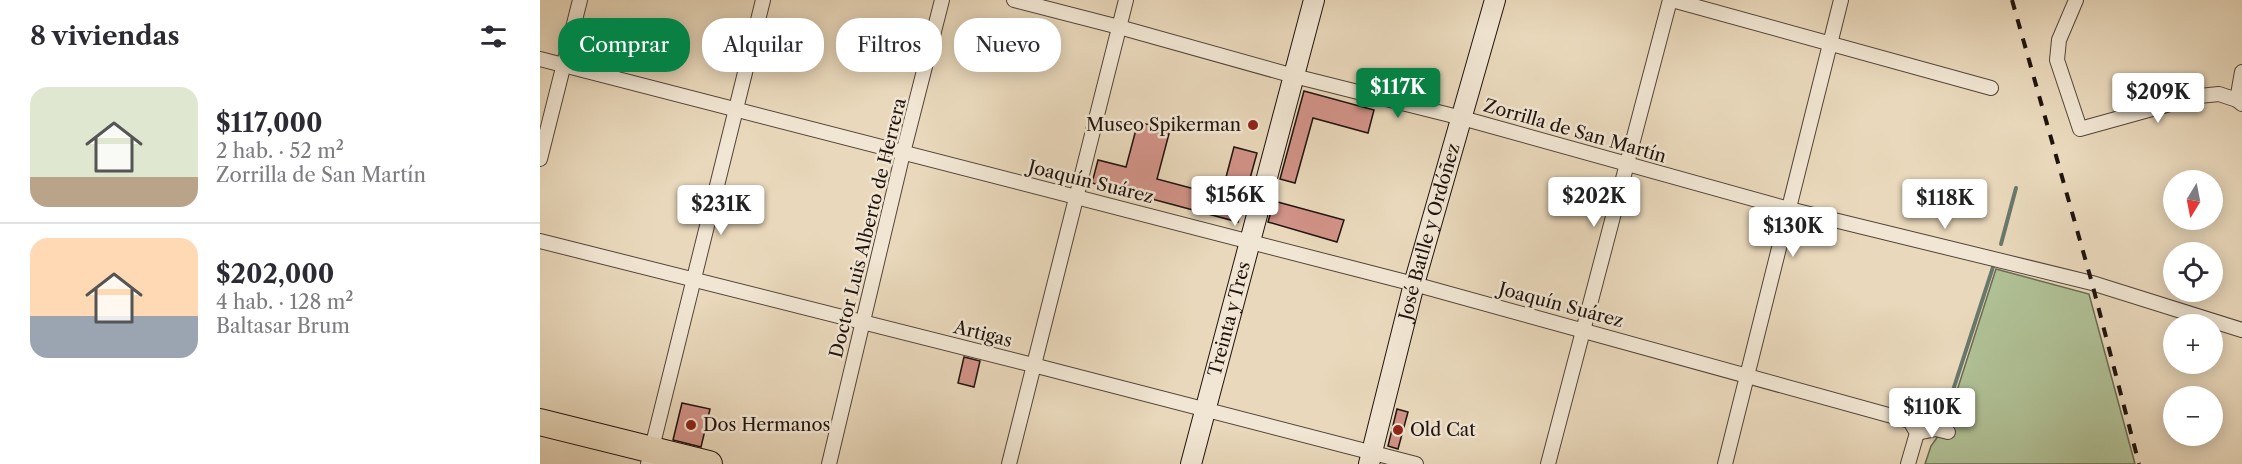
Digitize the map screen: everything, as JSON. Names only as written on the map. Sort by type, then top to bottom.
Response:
[{"type":"highway","points":[[540,422],[650,457],[709,464]]},
{"type":"street","points":[[576,18],[580,0]]},
{"type":"street","points":[[650,457],[763,0]]},
{"type":"street","name":"Doctor Luis Alberto de Herrera","points":[[829,464],[942,0]]},
{"type":"street","name":"Zorrilla de San Martín","points":[[1014,0],[1294,76],[1462,118],[1789,209],[2092,283],[2242,330]]},
{"type":"street","points":[[1009,464],[1126,0]]},
{"type":"street","name":"Treinta y Tres","points":[[1191,464],[1314,0]]},
{"type":"street","name":"José Batlle y Ordóñez","points":[[1370,458],[1414,284],[1495,0]]},
{"type":"street","points":[[1548,464],[1671,0],[1991,88]]},
{"type":"street","points":[[1725,464],[1841,0]]},
{"type":"street","points":[[2076,0],[2059,40],[2057,60],[2080,129],[2199,96],[2219,94],[2239,102],[2242,72]]},
{"type":"street","name":"Joaquín Suárez","points":[[540,59],[558,64]]},
{"type":"street","points":[[540,159],[562,72]]},
{"type":"street","name":"Joaquín Suárez","points":[[591,72],[1414,284],[1746,375],[1913,427],[1948,432]]},
{"type":"street","name":"Artigas","points":[[540,241],[1205,409],[1370,458],[1416,464]]},
{"type":"street","points":[[1908,464],[1913,427]]},
{"type":"green space","points":[[1996,269],[2089,294],[2135,464],[1925,464],[1931,446],[1946,425]]},
{"type":"building","points":[[1304,91],[1374,110],[1368,133],[1313,118],[1295,183],[1280,179]]},
{"type":"building","points":[[1138,122],[1170,130],[1157,179],[1221,196],[1234,147],[1257,153],[1238,222],[1092,183],[1098,160],[1126,167]]},
{"type":"building","points":[[1274,201],[1344,220],[1337,242],[1268,222]]},
{"type":"building","points":[[964,357],[980,361],[974,387],[958,383]]},
{"type":"building","name":"Dos Hermanos","points":[[682,403],[710,409],[701,447],[673,440]]},
{"type":"building","points":[[1397,409],[1408,412],[1398,449],[1388,446]]},
{"type":"waterway","points":[[2001,244],[2016,188]]},
{"type":"waterway","points":[[1944,418],[1994,264]]},
{"type":"railway","points":[[2012,0],[2092,283],[2139,464]]},
{"type":"place","name":"Museo Spikerman","points":[[1253,125]]},
{"type":"place","name":"Dos Hermanos","points":[[691,425]]},
{"type":"place","name":"Old Cat","points":[[1398,430]]}]
